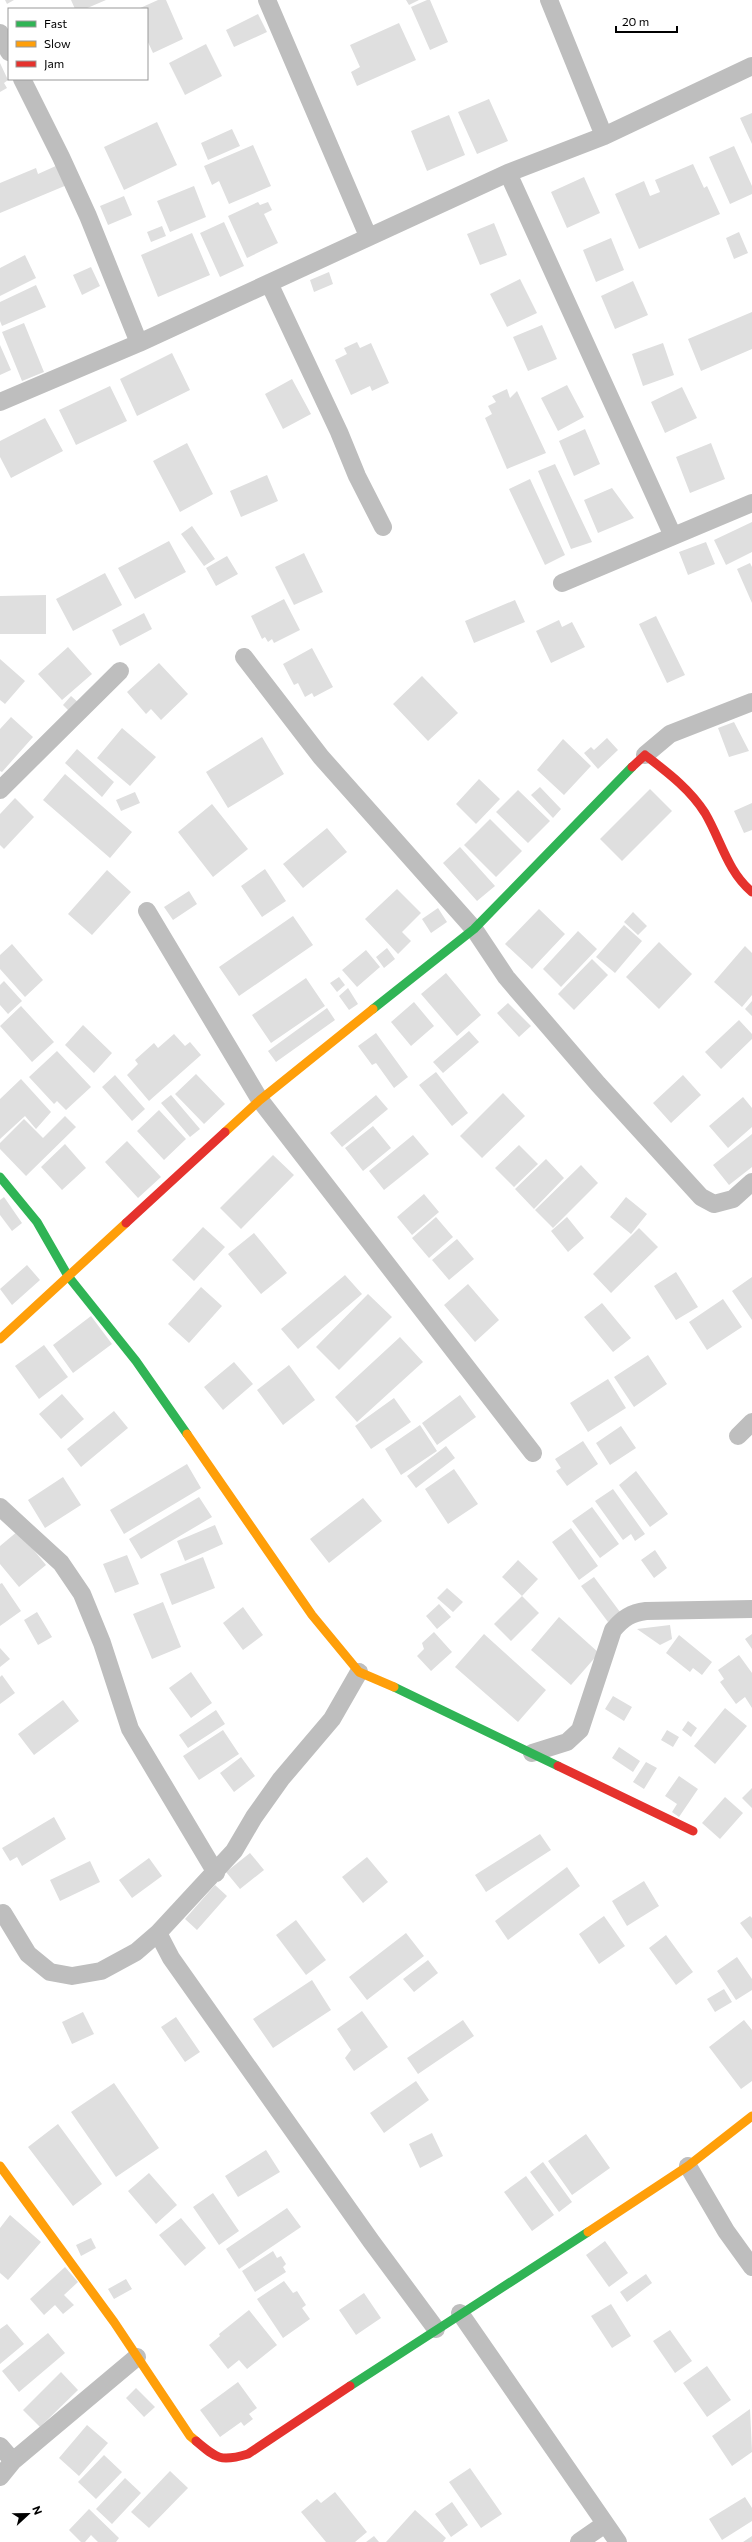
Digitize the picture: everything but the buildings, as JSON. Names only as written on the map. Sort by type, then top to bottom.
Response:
[{"type":"street","points":[[268,0],[368,236]]},
{"type":"street","points":[[549,0],[604,136]]},
{"type":"street","points":[[0,33],[8,50]]},
{"type":"street","points":[[0,402],[139,343],[269,284],[368,236],[508,174],[604,136],[752,66]]},
{"type":"street","points":[[22,80],[82,203],[139,343]]},
{"type":"street","points":[[508,174],[673,536]]},
{"type":"street","points":[[269,284],[339,432],[357,476],[383,526]]},
{"type":"street","points":[[562,583],[752,503]]},
{"type":"street","points":[[244,657],[321,756],[474,929],[506,977],[598,1084],[701,1197],[714,1204],[733,1198],[752,1182]]},
{"type":"street","points":[[0,790],[120,671]]},
{"type":"street","points":[[0,1340],[260,1100],[474,929],[547,856],[616,781],[645,755],[670,734],[752,702]]},
{"type":"street","points":[[645,755],[685,786],[704,812],[732,869],[752,892]]},
{"type":"street","points":[[146,911],[260,1100],[533,1453]]},
{"type":"street","points":[[0,1177],[38,1222],[68,1276],[136,1361],[312,1615],[359,1672],[532,1753],[693,1831]]},
{"type":"street","points":[[738,1436],[752,1422]]},
{"type":"street","points":[[0,1507],[61,1563],[82,1594],[102,1643],[130,1729],[216,1873]]},
{"type":"street","points":[[532,1753],[567,1742],[580,1730],[613,1630],[622,1619],[632,1613],[646,1611],[752,1609]]},
{"type":"street","points":[[3,1913],[28,1954],[50,1972],[72,1976],[101,1971],[136,1952],[158,1933],[216,1873],[234,1851],[254,1817],[281,1779],[332,1719],[359,1672]]},
{"type":"street","points":[[158,1933],[171,1958],[371,2241],[436,2329]]},
{"type":"street","points":[[0,2166],[137,2358],[190,2436],[212,2455],[229,2460],[248,2454],[460,2313],[688,2166],[752,2116]]},
{"type":"street","points":[[688,2166],[726,2231],[752,2267]]},
{"type":"street","points":[[460,2313],[618,2542]]},
{"type":"street","points":[[0,2478],[13,2461],[137,2358]]},
{"type":"street","points":[[0,2446],[13,2461]]},
{"type":"street","points":[[579,2542],[605,2524]]},
{"type":"traffic: fast","points":[[373,1009],[474,929],[632,767]]},
{"type":"traffic: fast","points":[[0,1177],[37,1222],[68,1276],[136,1361],[187,1434]]},
{"type":"traffic: fast","points":[[394,1687],[558,1766]]},
{"type":"traffic: fast","points":[[350,2386],[588,2232]]},
{"type":"traffic: slow","points":[[225,1132],[260,1100],[373,1009]]},
{"type":"traffic: slow","points":[[0,1339],[126,1223]]},
{"type":"traffic: slow","points":[[187,1434],[312,1615],[359,1672],[394,1687]]},
{"type":"traffic: slow","points":[[588,2232],[688,2166],[752,2116]]},
{"type":"traffic: slow","points":[[0,2166],[114,2322],[190,2436],[196,2441]]},
{"type":"traffic: jam","points":[[632,767],[645,755],[670,774],[692,796],[711,823],[725,855],[736,875],[752,892]]},
{"type":"traffic: jam","points":[[126,1223],[225,1132]]},
{"type":"traffic: jam","points":[[558,1766],[693,1831]]},
{"type":"traffic: jam","points":[[196,2441],[209,2452],[220,2457],[231,2458],[248,2454],[350,2386]]}]
